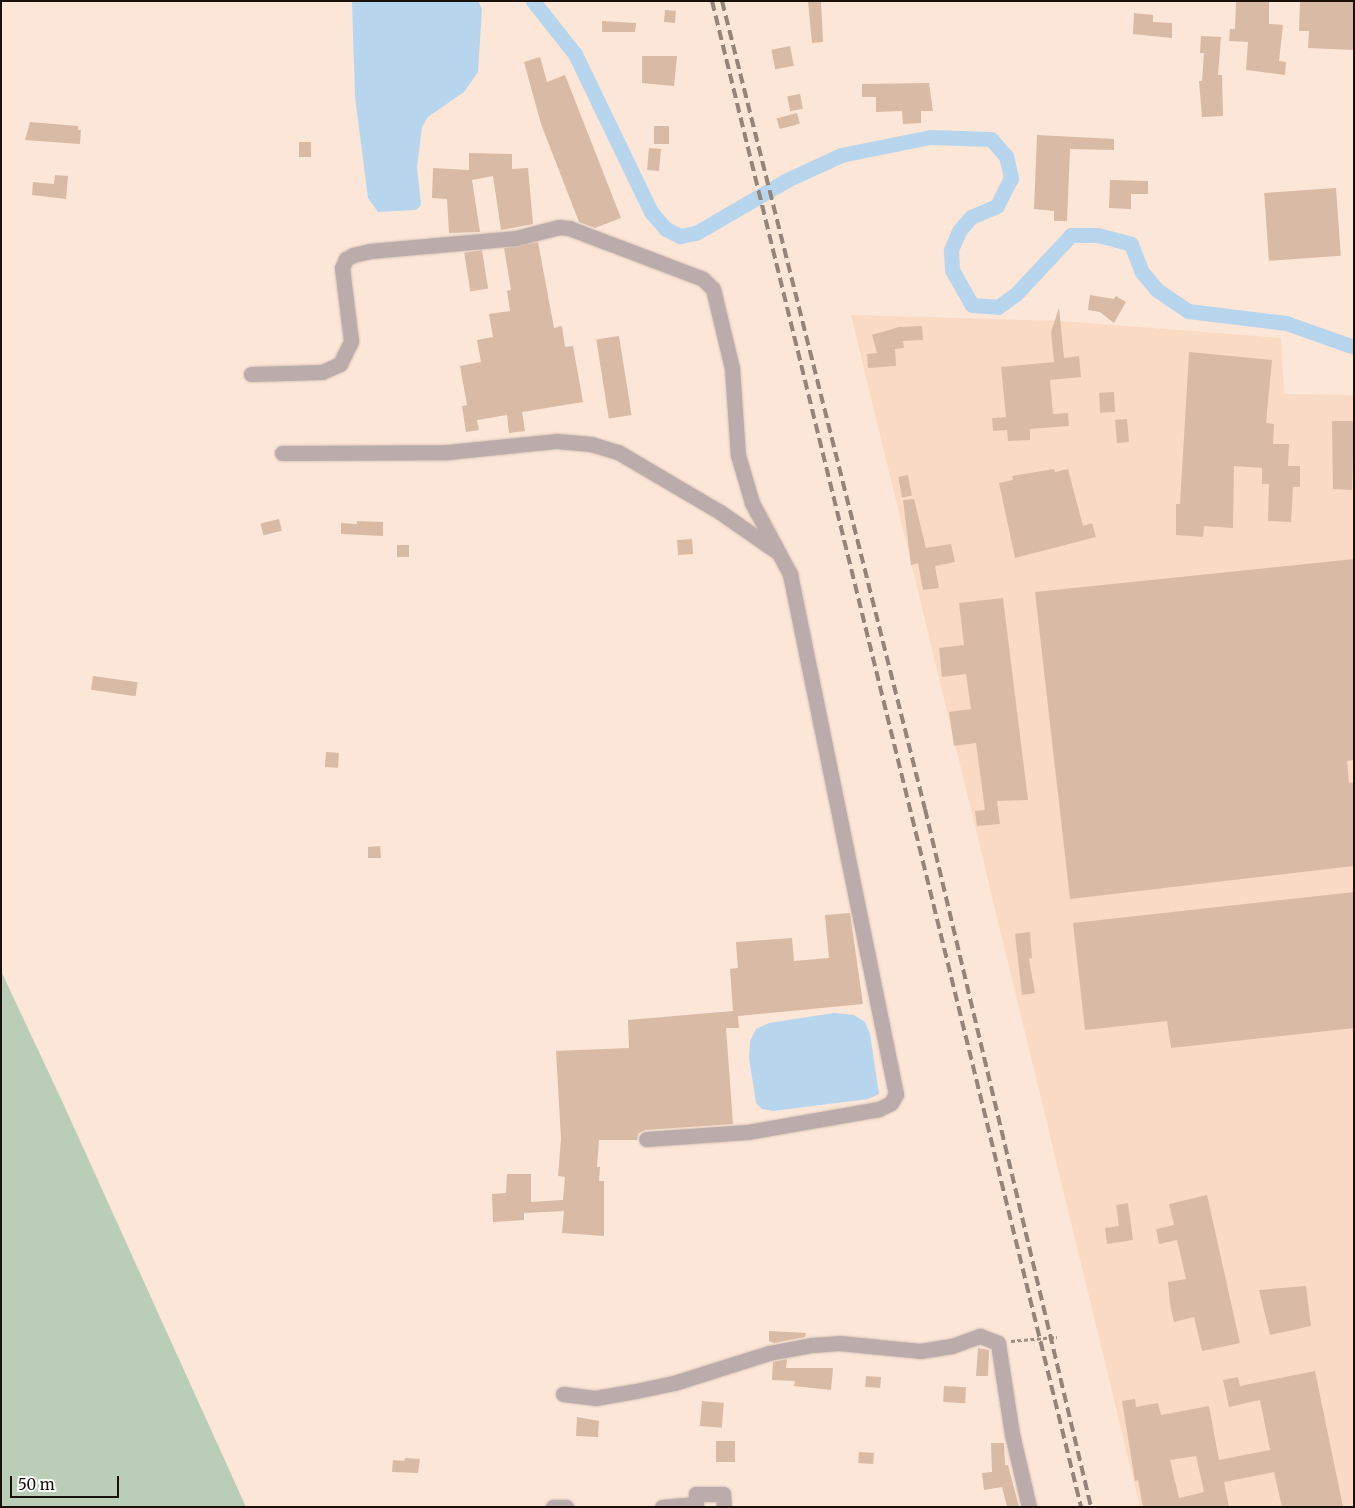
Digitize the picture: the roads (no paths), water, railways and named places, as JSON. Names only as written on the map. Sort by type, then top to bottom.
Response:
[{"type":"street","points":[[251,374],[322,372],[340,364],[352,341],[342,268],[346,259],[353,254],[516,238],[559,227],[569,228],[703,279],[713,289],[732,368],[738,455],[752,503],[782,554],[790,574],[860,904],[896,1094],[891,1103],[879,1109],[747,1132],[646,1139]]},
{"type":"street","points":[[282,453],[448,452],[557,441],[591,444],[626,457],[720,512],[782,554]]},
{"type":"street","points":[[563,1394],[595,1398],[674,1384],[770,1353],[812,1345],[839,1343],[920,1352],[952,1346],[980,1336],[998,1343],[1012,1434],[1030,1507]]},
{"type":"street","points":[[662,1507],[696,1504],[696,1494],[723,1494],[724,1507]]},
{"type":"street","points":[[553,1507],[566,1507]]},
{"type":"water","points":[[352,1],[478,1],[482,9],[478,72],[464,92],[428,117],[422,127],[417,167],[421,205],[416,210],[378,212],[368,198],[355,97]]},
{"type":"water","points":[[834,1013],[854,1015],[865,1022],[870,1034],[879,1094],[868,1099],[773,1111],[762,1109],[756,1103],[749,1058],[750,1041],[756,1029],[769,1023]]},
{"type":"waterway","points":[[533,1],[575,54],[651,212],[666,229],[680,236],[696,233],[787,180],[841,155],[930,137],[991,139],[1006,156],[1011,178],[997,206],[971,217],[959,231],[951,250],[952,270],[972,305],[998,307],[1016,294],[1071,235],[1098,235],[1131,244],[1142,272],[1157,290],[1188,311],[1286,323],[1354,347]]},
{"type":"railway","points":[[712,1],[1081,1507]]},
{"type":"railway","points":[[722,1],[925,809],[1091,1507]]}]
